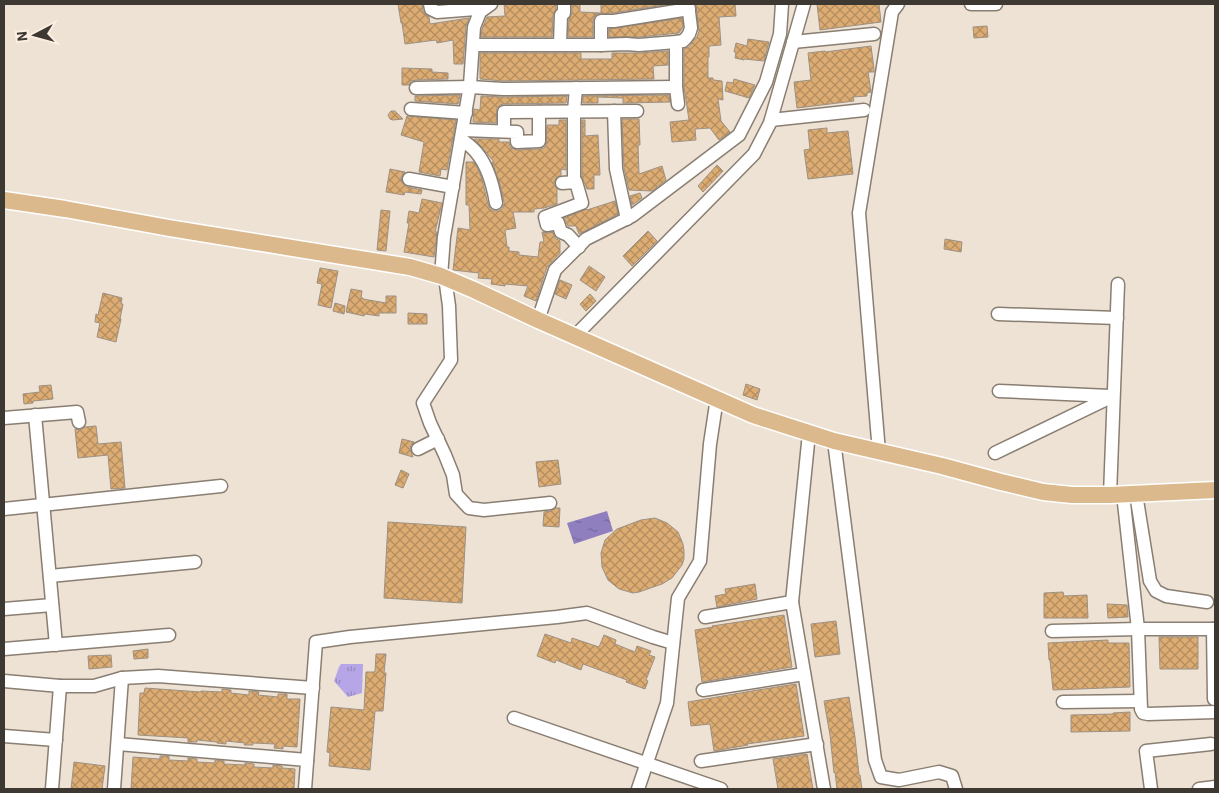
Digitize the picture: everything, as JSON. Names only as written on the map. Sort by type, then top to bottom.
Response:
[{"type":"main road","points":[[4,200],[410,267],[443,277],[753,415],[834,440],[1000,482],[1043,492],[1072,495],[1215,490]]},
{"type":"street","points":[[430,4],[431,8],[437,12],[476,9],[480,12]]},
{"type":"street","points":[[491,4],[480,12],[474,27],[470,87],[444,237],[443,277],[449,306],[450,360],[423,403],[453,475],[456,494],[468,508],[484,510],[550,503]]},
{"type":"street","points":[[560,44],[561,15],[564,13],[564,4]]},
{"type":"street","points":[[538,320],[555,270],[586,239],[632,216],[739,135],[766,82],[780,34],[782,4]]},
{"type":"street","points":[[575,336],[754,154],[771,120],[804,4]]},
{"type":"street","points":[[880,452],[859,213],[892,12],[898,4]]},
{"type":"street","points":[[971,4],[996,4]]},
{"type":"street","points":[[473,45],[560,44],[601,45],[626,44],[639,45],[676,42],[683,40],[690,34],[688,6],[614,21],[601,21],[601,45]]},
{"type":"street","points":[[793,42],[874,34]]},
{"type":"street","points":[[676,42],[678,104]]},
{"type":"street","points":[[416,88],[470,87],[503,89],[676,86]]},
{"type":"street","points":[[576,88],[568,183],[576,182],[582,203],[545,217],[547,225],[558,223],[561,232],[568,235],[579,246]]},
{"type":"street","points":[[411,109],[466,113]]},
{"type":"street","points":[[771,120],[864,110]]},
{"type":"street","points":[[614,111],[616,169],[626,218]]},
{"type":"street","points":[[504,132],[504,112],[637,111]]},
{"type":"street","points":[[462,135],[517,132],[517,142],[539,141],[539,112]]},
{"type":"street","points":[[462,135],[476,151],[485,166],[496,203]]},
{"type":"street","points":[[409,178],[453,187]]},
{"type":"street","points":[[1052,631],[1138,628],[1214,629],[1215,704],[1148,714],[1143,713],[1141,709],[1138,628],[1113,396],[1118,284]]},
{"type":"street","points":[[998,314],[1117,318]]},
{"type":"street","points":[[999,391],[1113,396]]},
{"type":"street","points":[[995,453],[1113,396]]},
{"type":"street","points":[[638,789],[667,703],[678,598],[700,561],[710,444],[717,398]]},
{"type":"street","points":[[4,418],[78,412],[79,422]]},
{"type":"street","points":[[35,415],[56,645]]},
{"type":"street","points":[[809,433],[792,602],[824,789]]},
{"type":"street","points":[[418,449],[438,439]]},
{"type":"street","points":[[834,440],[875,760],[881,777],[899,780],[939,772],[952,776],[956,789]]},
{"type":"street","points":[[4,509],[221,486]]},
{"type":"street","points":[[1123,494],[1150,581],[1156,591],[1166,596],[1207,602]]},
{"type":"street","points":[[50,576],[195,562]]},
{"type":"street","points":[[705,617],[792,602]]},
{"type":"street","points":[[4,610],[52,605]]},
{"type":"street","points":[[305,789],[316,642],[587,613],[673,643]]},
{"type":"street","points":[[4,649],[169,635]]},
{"type":"street","points":[[703,690],[804,674]]},
{"type":"street","points":[[4,681],[60,686],[94,686],[122,678],[158,676],[313,688]]},
{"type":"street","points":[[114,789],[122,678]]},
{"type":"street","points":[[52,789],[60,686]]},
{"type":"street","points":[[1063,702],[1140,701]]},
{"type":"street","points":[[514,718],[722,789]]},
{"type":"street","points":[[4,736],[56,740]]},
{"type":"street","points":[[118,744],[307,760]]},
{"type":"street","points":[[701,761],[816,744]]},
{"type":"street","points":[[1151,789],[1146,745],[1212,744]]},
{"type":"street","points":[[1199,789],[1215,787]]},
{"type":"green space","points":[[341,664],[363,664],[362,693],[348,697],[334,681]]},
{"type":"water","points":[[607,511],[613,531],[574,544],[567,523]]},
{"type":"building","points":[[398,4],[422,4],[423,11],[429,17],[430,24],[469,18],[466,26],[463,64],[454,64],[453,40],[437,43],[436,40],[405,44]]},
{"type":"building","points":[[504,4],[556,4],[553,15],[552,37],[481,37],[487,17],[505,16]]},
{"type":"building","points":[[572,4],[580,4],[580,12],[601,13],[601,4],[670,4],[597,14],[593,21],[593,37],[568,37]]},
{"type":"building","points":[[696,4],[735,4],[736,16],[719,17],[721,45],[709,46],[708,57],[708,78],[722,81],[723,100],[718,99],[721,121],[730,132],[719,140],[710,128],[695,129],[696,140],[672,142],[670,122],[689,120],[684,87],[684,49],[689,47],[699,31]]},
{"type":"building","points":[[817,4],[879,4],[881,22],[820,30]]},
{"type":"building","points":[[682,18],[683,27],[679,33],[639,37],[609,37],[609,29]]},
{"type":"building","points":[[987,26],[988,37],[974,38],[973,27]]},
{"type":"building","points":[[748,39],[769,42],[764,61],[735,58],[736,43],[747,46]]},
{"type":"building","points":[[871,46],[874,72],[868,72],[871,92],[867,93],[867,96],[853,97],[854,101],[797,108],[794,82],[811,80],[808,53]]},
{"type":"building","points":[[668,51],[668,65],[653,66],[654,79],[503,81],[480,79],[480,53],[581,53],[581,59],[612,59],[612,53]]},
{"type":"building","points":[[402,68],[432,69],[432,72],[448,73],[448,79],[416,80],[411,81],[409,85],[402,85]]},
{"type":"building","points":[[734,79],[755,85],[749,98],[725,91],[727,82],[733,83]]},
{"type":"building","points":[[460,95],[458,104],[415,101],[415,96]]},
{"type":"building","points":[[669,95],[670,102],[623,103],[623,98],[598,97],[598,103],[583,103],[583,96]]},
{"type":"building","points":[[481,96],[567,96],[566,103],[503,104],[497,108],[496,123],[473,122],[474,109],[480,110]]},
{"type":"building","points":[[391,111],[395,111],[403,119],[390,119],[388,115]]},
{"type":"building","points":[[407,116],[456,120],[447,170],[441,169],[440,176],[419,172],[424,142],[401,135]]},
{"type":"building","points":[[622,119],[639,119],[639,174],[662,166],[666,180],[652,191],[629,190],[624,168]]},
{"type":"building","points":[[559,120],[566,120],[566,170],[561,169],[561,175],[555,180],[557,204],[534,209],[534,212],[513,212],[516,228],[505,230],[509,251],[519,252],[519,255],[538,257],[540,242],[544,242],[542,232],[553,232],[555,238],[560,241],[560,253],[547,267],[536,301],[524,296],[528,286],[491,284],[492,279],[478,278],[479,273],[453,270],[458,228],[470,230],[469,205],[466,205],[466,162],[474,162],[477,167],[490,209],[498,211],[504,205],[499,181],[492,162],[494,162],[474,139],[499,139],[499,142],[509,142],[510,147],[517,150],[540,149],[546,145],[547,125],[559,125]]},
{"type":"building","points":[[582,120],[585,120],[585,136],[598,135],[600,175],[594,175],[594,189],[587,189],[582,177]]},
{"type":"building","points":[[827,128],[827,133],[848,131],[853,174],[808,179],[804,150],[810,149],[808,130]]},
{"type":"building","points":[[717,165],[723,171],[703,192],[698,186]]},
{"type":"building","points":[[390,169],[405,172],[401,177],[402,182],[407,187],[422,190],[421,194],[405,192],[404,195],[386,192]]},
{"type":"building","points":[[640,193],[642,198],[632,205],[630,196]]},
{"type":"building","points":[[422,199],[442,203],[435,232],[437,232],[434,257],[404,252],[409,211],[419,213]]},
{"type":"building","points":[[615,201],[618,214],[579,234],[576,226],[568,226],[564,218],[587,209]]},
{"type":"building","points":[[381,210],[390,211],[386,251],[377,250]]},
{"type":"building","points":[[648,231],[657,241],[632,266],[623,256]]},
{"type":"building","points":[[945,239],[962,242],[961,252],[944,249]]},
{"type":"building","points":[[589,266],[605,277],[596,291],[580,280]]},
{"type":"building","points":[[320,268],[338,271],[331,308],[318,305],[322,284],[317,283]]},
{"type":"building","points":[[560,280],[572,285],[566,299],[555,294]]},
{"type":"building","points":[[351,289],[362,291],[361,298],[363,299],[386,303],[386,296],[396,296],[396,313],[379,313],[379,316],[365,314],[364,316],[346,312]]},
{"type":"building","points":[[103,293],[122,298],[121,319],[116,342],[97,337],[100,323],[95,322],[96,314],[98,315]]},
{"type":"building","points":[[590,294],[596,301],[586,311],[580,304]]},
{"type":"building","points":[[335,303],[345,306],[344,314],[333,311]]},
{"type":"building","points":[[408,313],[427,314],[427,324],[408,324]]},
{"type":"building","points":[[746,384],[760,389],[757,400],[743,395]]},
{"type":"building","points":[[51,385],[53,399],[24,404],[23,394],[40,392],[39,386]]},
{"type":"building","points":[[96,426],[98,444],[121,442],[125,488],[111,489],[108,455],[78,458],[75,429],[80,430],[85,427]]},
{"type":"building","points":[[402,439],[414,442],[410,449],[413,457],[399,453]]},
{"type":"building","points":[[558,460],[561,484],[539,487],[536,462]]},
{"type":"building","points":[[401,470],[409,474],[403,488],[395,485]]},
{"type":"building","points":[[560,508],[559,527],[543,526],[544,512]]},
{"type":"building","points":[[655,518],[667,523],[678,532],[684,551],[682,565],[672,578],[662,584],[633,593],[619,589],[608,580],[602,567],[601,553],[605,540],[617,529],[641,520]]},
{"type":"building","points":[[388,522],[466,527],[462,603],[384,598]]},
{"type":"building","points":[[755,584],[757,599],[717,607],[715,596],[726,594],[725,589]]},
{"type":"building","points":[[1063,592],[1064,596],[1087,595],[1088,618],[1044,618],[1044,593]]},
{"type":"building","points":[[1107,604],[1127,605],[1128,617],[1108,618]]},
{"type":"building","points":[[784,615],[792,667],[702,682],[695,630]]},
{"type":"building","points":[[836,621],[840,654],[815,657],[811,624]]},
{"type":"building","points":[[545,634],[571,643],[572,638],[599,647],[604,635],[616,640],[615,644],[635,652],[637,646],[651,651],[649,655],[655,657],[646,680],[648,681],[645,689],[626,682],[627,680],[583,664],[581,670],[556,660],[555,663],[537,656]]},
{"type":"building","points":[[1159,637],[1198,637],[1198,669],[1160,669]]},
{"type":"building","points":[[1108,640],[1108,643],[1129,643],[1130,687],[1053,690],[1048,643]]},
{"type":"building","points":[[148,649],[148,658],[134,659],[133,651]]},
{"type":"building","points":[[376,654],[386,654],[384,673],[386,673],[383,711],[375,711],[370,770],[329,766],[330,753],[327,752],[331,707],[364,710],[366,672],[375,672]]},
{"type":"building","points":[[111,655],[112,667],[89,669],[88,656]]},
{"type":"building","points":[[796,684],[804,736],[714,751],[710,724],[691,726],[688,702]]},
{"type":"building","points":[[145,688],[201,692],[222,692],[222,689],[231,690],[231,693],[249,695],[249,691],[259,692],[258,695],[278,697],[278,694],[287,694],[287,699],[300,699],[297,747],[283,746],[283,749],[274,748],[275,744],[253,743],[253,745],[244,745],[245,743],[226,741],[226,744],[197,740],[197,742],[188,742],[188,738],[138,735],[140,693],[144,693]]},
{"type":"building","points":[[849,697],[862,789],[837,789],[834,773],[824,701]]},
{"type":"building","points":[[1130,712],[1130,731],[1071,732],[1071,715]]},
{"type":"building","points":[[807,754],[813,789],[778,789],[773,759]]},
{"type":"building","points":[[160,756],[169,756],[169,760],[188,761],[188,758],[197,759],[197,762],[215,763],[215,760],[224,761],[224,764],[245,765],[245,763],[254,764],[254,767],[273,768],[273,765],[295,769],[294,789],[131,789],[133,757],[160,759]]},
{"type":"building","points":[[74,762],[105,766],[102,789],[71,789]]}]
